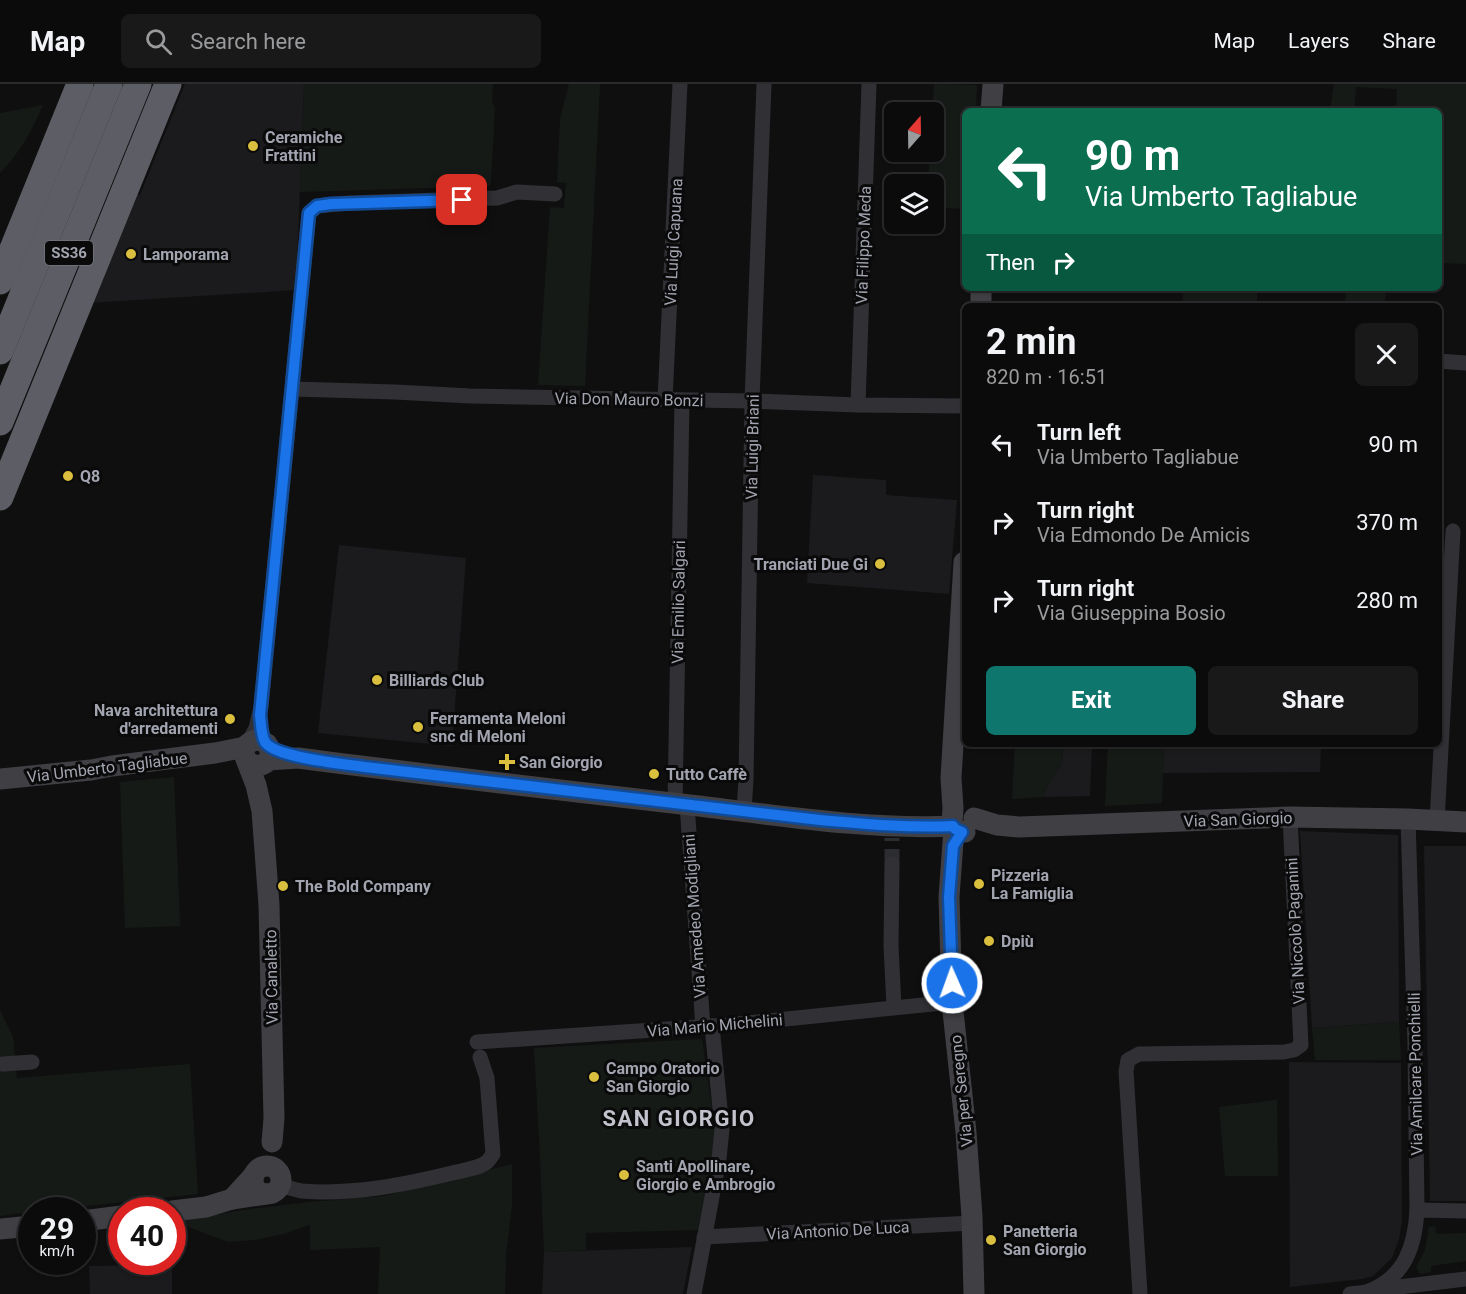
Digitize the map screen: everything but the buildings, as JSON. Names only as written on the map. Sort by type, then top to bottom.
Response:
[{"type":"highway","points":[[0,281],[80,84]]},
{"type":"highway","name":"SS36","points":[[0,351],[109,84]]},
{"type":"highway","name":"SS36","points":[[0,422],[138,84]]},
{"type":"highway","points":[[0,497],[168,84]]},
{"type":"street","name":"Via Luigi Capuana","points":[[665,400],[680,84]]},
{"type":"street","name":"Via Luigi Briani","points":[[744,811],[752,401],[764,84]]},
{"type":"street","name":"Via Filippo Meda","points":[[858,405],[868,84]]},
{"type":"street","points":[[991,108],[993,84]]},
{"type":"street","points":[[257,753],[309,213],[317,206],[349,203],[497,198],[517,192],[555,194]]},
{"type":"street","points":[[1442,361],[1466,363]]},
{"type":"street","name":"Via Don Mauro Bonzi","points":[[293,389],[470,396],[962,406]]},
{"type":"street","name":"Via Emilio Salgari","points":[[681,804],[682,401]]},
{"type":"street","points":[[1442,724],[1452,531]]},
{"type":"street","name":"Via per Seregno","points":[[962,595],[951,778],[952,791],[961,823],[952,852],[949,897],[952,1002],[966,1132],[974,1294]]},
{"type":"street","points":[[1437,821],[1441,747]]},
{"type":"street","name":"Via Umberto Tagliabue","points":[[0,779],[91,770],[215,753],[257,753],[820,820],[893,832],[961,823]]},
{"type":"street","name":"Via Canaletto","points":[[257,753],[256,785],[262,812],[269,906],[274,1118],[272,1142],[275,1184]]},
{"type":"street","name":"Via Amedeo Modigliani","points":[[681,804],[707,1027],[722,1129],[719,1159],[694,1294]]},
{"type":"street","name":"Via San Giorgio","points":[[961,823],[1009,826],[1290,817],[1466,822]]},
{"type":"street","name":"Via Niccolò Paganini","points":[[1140,1294],[1126,1071],[1128,1060],[1139,1054],[1284,1052],[1301,1046],[1290,817]]},
{"type":"street","name":"Via Amilcare Ponchielli","points":[[1350,1294],[1368,1291],[1384,1282],[1401,1267],[1413,1242],[1417,1210],[1408,819]]},
{"type":"street","points":[[892,864],[891,945],[894,1007]]},
{"type":"street","name":"Via Mario Michelini","points":[[275,1184],[300,1191],[383,1188],[472,1168],[487,1162],[493,1154],[487,1078],[479,1049],[952,1002]]},
{"type":"street","points":[[3,1064],[32,1062]]},
{"type":"street","name":"Via Canaletto","points":[[232,1199],[256,1173],[265,1160],[272,1142]]},
{"type":"street","points":[[186,1209],[206,1207],[275,1184],[270,1167],[265,1167],[256,1173]]},
{"type":"street","points":[[1417,1210],[1466,1211]]},
{"type":"street","name":"Via Antonio De Luca","points":[[704,1237],[972,1223]]},
{"type":"street","points":[[0,1229],[18,1227]]},
{"type":"street","points":[[1368,1291],[1466,1279]]},
{"type":"shaded area","points":[[185,84],[304,84],[296,290],[88,303],[131,192],[140,195]]},
{"type":"shaded area","points":[[304,84],[493,84],[492,102],[495,108],[490,186],[300,192]]},
{"type":"shaded area","points":[[569,84],[600,84],[585,386],[538,385],[550,207],[564,208],[566,183],[557,182],[560,119]]},
{"type":"shaded area","points":[[934,84],[977,85],[976,108],[962,108],[962,209],[944,208],[944,174],[929,174],[929,162],[944,162],[944,102],[933,102]]},
{"type":"shaded area","points":[[1334,84],[1466,84],[1466,264],[1442,263],[1442,108],[1396,108],[1397,89],[1356,87],[1354,108],[1330,108]]},
{"type":"shaded area","points":[[43,105],[25,141],[0,173],[0,113]]},
{"type":"shaded area","points":[[1184,291],[1257,291],[1257,303],[1182,303]]},
{"type":"shaded area","points":[[1346,291],[1386,291],[1385,303],[1345,303]]},
{"type":"shaded area","points":[[813,475],[886,480],[886,495],[957,500],[949,594],[807,583]]},
{"type":"shaded area","points":[[339,545],[466,558],[452,746],[318,733]]},
{"type":"shaded area","points":[[1015,747],[1063,747],[1062,764],[1049,782],[1043,797],[1012,799]]},
{"type":"shaded area","points":[[1063,747],[1092,747],[1090,796],[1043,797],[1049,782],[1062,764]]},
{"type":"shaded area","points":[[1108,747],[1164,747],[1162,803],[1105,806]]},
{"type":"shaded area","points":[[1164,747],[1321,747],[1320,772],[1163,773]]},
{"type":"shaded area","points":[[174,777],[180,926],[125,928],[120,782]]},
{"type":"shaded area","points":[[1300,831],[1398,835],[1399,1022],[1312,1028]]},
{"type":"shaded area","points":[[1424,846],[1466,846],[1466,1201],[1430,1201]]},
{"type":"shaded area","points":[[0,1010],[13,1037],[17,1078],[190,1064],[198,1194],[170,1197],[108,1197],[108,1204],[96,1205],[96,1197],[18,1197],[18,1214],[0,1216]]},
{"type":"shaded area","points":[[1399,1022],[1401,1060],[1315,1060],[1312,1028]]},
{"type":"shaded area","points":[[702,1039],[715,1129],[712,1159],[698,1230],[586,1233],[586,1250],[544,1252],[534,1048]]},
{"type":"shaded area","points":[[1289,1062],[1401,1063],[1402,1221],[1399,1239],[1392,1258],[1373,1276],[1290,1287]]},
{"type":"shaded area","points":[[1277,1100],[1278,1176],[1225,1176],[1219,1107]]},
{"type":"shaded area","points":[[512,1164],[512,1205],[506,1255],[505,1294],[378,1294],[380,1247],[310,1250],[310,1225],[255,1240],[228,1242],[186,1226],[186,1219],[250,1209],[384,1196]]},
{"type":"shaded area","points":[[1435,1226],[1436,1234],[1466,1233],[1466,1261],[1431,1266],[1431,1272],[1420,1274],[1416,1267],[1425,1250],[1429,1227]]},
{"type":"shaded area","points":[[692,1247],[683,1294],[542,1294],[544,1252]]},
{"type":"shaded area","points":[[96,1266],[108,1266],[108,1275],[172,1275],[172,1294],[90,1294],[89,1275],[96,1275]]},
{"type":"tunnel","points":[[892,838],[892,864]]},
{"type":"place","name":"Ceramiche Frattini","points":[[253,146]]},
{"type":"place","name":"Lamporama","points":[[131,254]]},
{"type":"place","name":"Q8","points":[[68,476]]},
{"type":"place","name":"Tranciati Due Gi","points":[[880,564]]},
{"type":"place","name":"Billiards Club","points":[[377,680]]},
{"type":"place","name":"Nava architettura d'arredamenti","points":[[230,719]]},
{"type":"place","name":"Ferramenta Meloni snc di Meloni","points":[[418,727]]},
{"type":"place","name":"San Giorgio","points":[[507,762]]},
{"type":"place","name":"Tutto Caffè","points":[[654,774]]},
{"type":"place","name":"Pizzeria La Famiglia","points":[[979,884]]},
{"type":"place","name":"The Bold Company","points":[[283,886]]},
{"type":"place","name":"Dpiù","points":[[989,941]]},
{"type":"place","name":"Campo Oratorio San Giorgio","points":[[594,1077]]},
{"type":"place","name":"Santi Apollinare, Giorgio e Ambrogio","points":[[624,1175]]},
{"type":"place","name":"Panetteria San Giorgio","points":[[991,1240]]},
{"type":"district","name":"SAN GIORGIO","points":[[679,1118]]},
{"type":"route","points":[[462,200],[331,204],[317,206],[309,213],[260,715],[265,742],[269,746],[298,758],[365,767],[820,820],[893,826],[953,826],[962,832],[953,846],[949,897],[952,983]]}]
